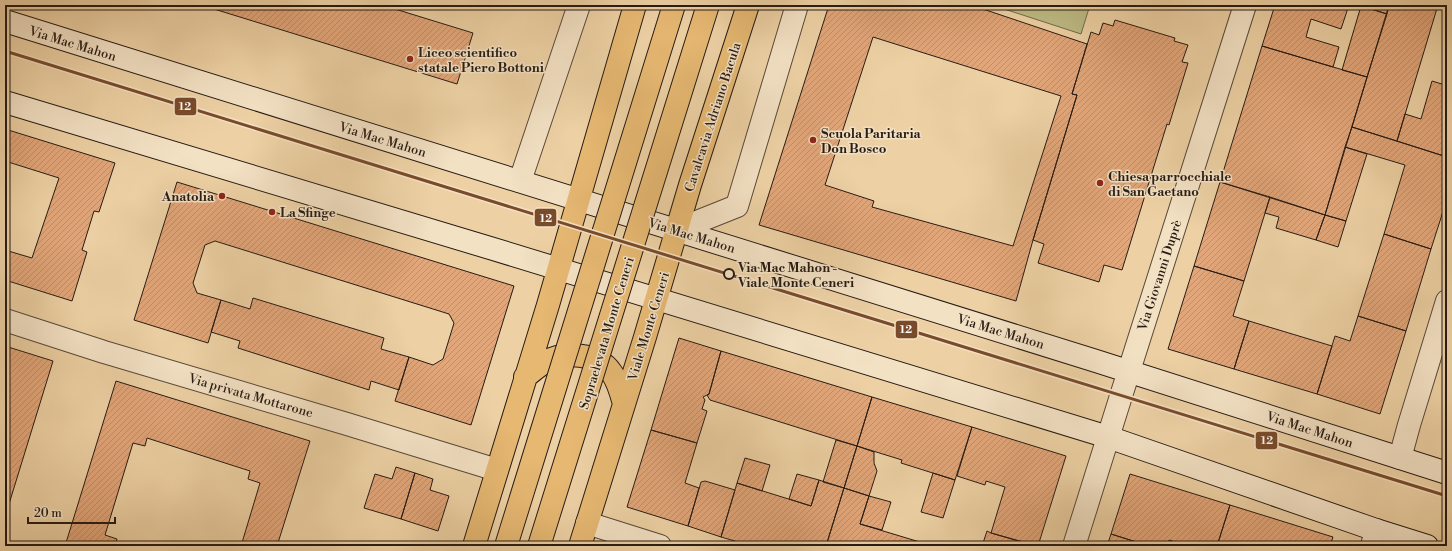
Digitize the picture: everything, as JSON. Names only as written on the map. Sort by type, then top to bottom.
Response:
[{"type":"main road","points":[[520,181],[579,5]]},
{"type":"main road","points":[[474,546],[559,269],[635,5]]},
{"type":"main road","points":[[506,546],[674,5]]},
{"type":"main road","name":"Sopraelevata Monte Ceneri","points":[[539,546],[708,5]]},
{"type":"main road","name":"Cavalcavia Adriano Bacula","points":[[677,230],[748,5]]},
{"type":"main road","points":[[677,230],[737,206],[797,5]]},
{"type":"main road","name":"Via Giovanni Duprè","points":[[1074,546],[1246,5]]},
{"type":"main road","name":"Via Mac Mahon","points":[[5,21],[1129,371],[1447,473]]},
{"type":"main road","points":[[5,102],[559,269],[1108,437],[1374,538],[1427,546]]},
{"type":"main road","name":"Viale Monte Ceneri","points":[[580,546],[677,230]]},
{"type":"main road","points":[[1400,458],[1447,301]]},
{"type":"main road","name":"Via privata Mottarone","points":[[5,320],[104,352],[497,470]]},
{"type":"main road","points":[[525,377],[545,362],[553,359],[571,356],[586,357],[599,361],[611,372],[617,381],[624,404]]},
{"type":"main road","points":[[587,522],[660,546]]},
{"type":"shaded area","points":[[992,5],[1090,5],[1081,34]]},
{"type":"building","points":[[201,5],[382,5],[473,33],[457,84]]},
{"type":"building","name":"Scuola Paritaria Don Bosco","points":[[829,5],[971,5],[1087,44],[1072,94],[1077,95],[1016,301],[759,225]],"holes":[[[873,37],[1061,96],[1013,246],[872,207],[874,201],[825,185]]]},
{"type":"building","points":[[1275,5],[1349,5],[1341,29],[1311,19],[1306,37],[1339,47],[1333,67],[1262,46]]},
{"type":"building","points":[[1359,5],[1389,5],[1387,14]]},
{"type":"building","points":[[1389,5],[1438,5],[1397,141],[1352,127]]},
{"type":"building","points":[[1361,6],[1387,14],[1367,77],[1342,70]]},
{"type":"building","name":"Chiesa parrocchiale di San Gaetano","points":[[1115,20],[1175,38],[1174,41],[1188,45],[1182,62],[1188,63],[1169,125],[1167,124],[1122,270],[1104,265],[1099,282],[1038,263],[1044,244],[1033,240],[1077,95],[1072,94],[1091,32],[1099,35],[1103,23],[1113,26]]},
{"type":"building","points":[[1262,46],[1367,77],[1325,215],[1220,182]]},
{"type":"building","points":[[1447,80],[1447,157],[1397,141],[1405,114],[1421,119],[1432,81],[1445,85]]},
{"type":"building","points":[[1352,127],[1447,157],[1447,199],[1431,249],[1384,234],[1405,165],[1345,147]]},
{"type":"building","points":[[5,129],[115,163],[99,212],[94,211],[82,250],[87,252],[72,301],[5,280],[5,250],[32,258],[59,178],[5,161]]},
{"type":"building","points":[[1345,147],[1367,154],[1346,221],[1325,215]]},
{"type":"building","points":[[177,182],[514,286],[471,425],[395,401],[409,357],[433,365],[443,359],[454,323],[449,314],[215,241],[205,245],[193,283],[197,293],[221,300],[208,343],[134,320]]},
{"type":"building","points":[[1220,182],[1270,197],[1244,281],[1194,266]]},
{"type":"building","points":[[1270,197],[1325,215],[1316,240],[1276,228],[1279,217],[1265,213]]},
{"type":"building","points":[[1325,215],[1346,221],[1338,247],[1316,240]]},
{"type":"building","points":[[1384,234],[1431,249],[1406,331],[1358,316]]},
{"type":"building","points":[[1194,266],[1244,281],[1233,316],[1249,321],[1234,369],[1168,349]]},
{"type":"building","points":[[253,298],[384,338],[381,349],[409,357],[399,390],[371,381],[369,390],[238,348],[240,341],[211,332],[221,300],[250,309]]},
{"type":"building","points":[[1358,316],[1406,331],[1380,414],[1317,394],[1335,336],[1350,341]]},
{"type":"building","points":[[1249,321],[1332,346],[1317,394],[1234,369]]},
{"type":"building","points":[[679,338],[721,351],[709,394],[703,397],[705,400],[702,409],[707,411],[697,443],[651,430]]},
{"type":"building","points":[[5,346],[53,361],[5,517]]},
{"type":"building","points":[[721,351],[872,397],[857,446],[710,400],[707,395],[709,394]]},
{"type":"building","points":[[116,381],[310,441],[277,546],[241,546],[260,483],[248,479],[250,471],[147,438],[145,446],[133,443],[105,535],[117,539],[115,546],[65,546]]},
{"type":"building","points":[[872,397],[972,427],[955,480],[901,463],[902,460],[857,446]]},
{"type":"building","points":[[1447,417],[1447,433],[1443,432]]},
{"type":"building","points":[[972,427],[1066,456],[1038,546],[991,533],[1005,487],[986,481],[985,485],[957,476]]},
{"type":"building","points":[[651,430],[697,443],[685,483],[699,488],[688,526],[627,507]]},
{"type":"building","points":[[836,440],[857,446],[844,488],[823,482]]},
{"type":"building","points":[[857,446],[874,452],[874,463],[877,471],[869,496],[844,488]]},
{"type":"building","points":[[745,458],[770,465],[762,491],[737,483]]},
{"type":"building","points":[[396,467],[415,473],[401,519],[364,508],[375,474],[392,479]]},
{"type":"building","points":[[415,473],[433,479],[430,490],[449,496],[438,531],[401,519]]},
{"type":"building","points":[[933,473],[955,480],[943,518],[921,512]]},
{"type":"building","points":[[797,474],[819,480],[811,506],[789,499]]},
{"type":"building","points":[[1130,474],[1230,505],[1217,546],[1188,546],[1169,540],[1167,545],[1159,542],[1157,546],[1149,546],[1111,534]]},
{"type":"building","points":[[819,480],[844,488],[826,546],[752,546],[721,537],[737,483],[811,506]]},
{"type":"building","points":[[705,481],[735,490],[721,537],[688,526],[701,482]]},
{"type":"building","points":[[844,488],[869,496],[860,524],[933,546],[826,546]]},
{"type":"building","points":[[869,496],[891,502],[882,530],[860,524]]},
{"type":"building","points":[[1230,505],[1333,537],[1330,546],[1217,546]]},
{"type":"building","points":[[987,531],[991,533],[1035,546],[982,546]]},
{"type":"building","points":[[1111,534],[1149,546],[1107,546]]},
{"type":"transit line","name":"12","points":[[5,51],[1447,496]]},
{"type":"place","name":"Liceo scientifico statale Piero Bottoni","points":[[410,59]]},
{"type":"place","name":"Scuola Paritaria Don Bosco","points":[[813,140]]},
{"type":"place","name":"Chiesa parrocchiale di San Gaetano","points":[[1100,183]]},
{"type":"place","name":"Anatolia","points":[[222,196]]},
{"type":"place","name":"La Sfinge","points":[[272,212]]},
{"type":"place","name":"Via Mac Mahon - Viale Monte Ceneri","points":[[729,274]]}]
